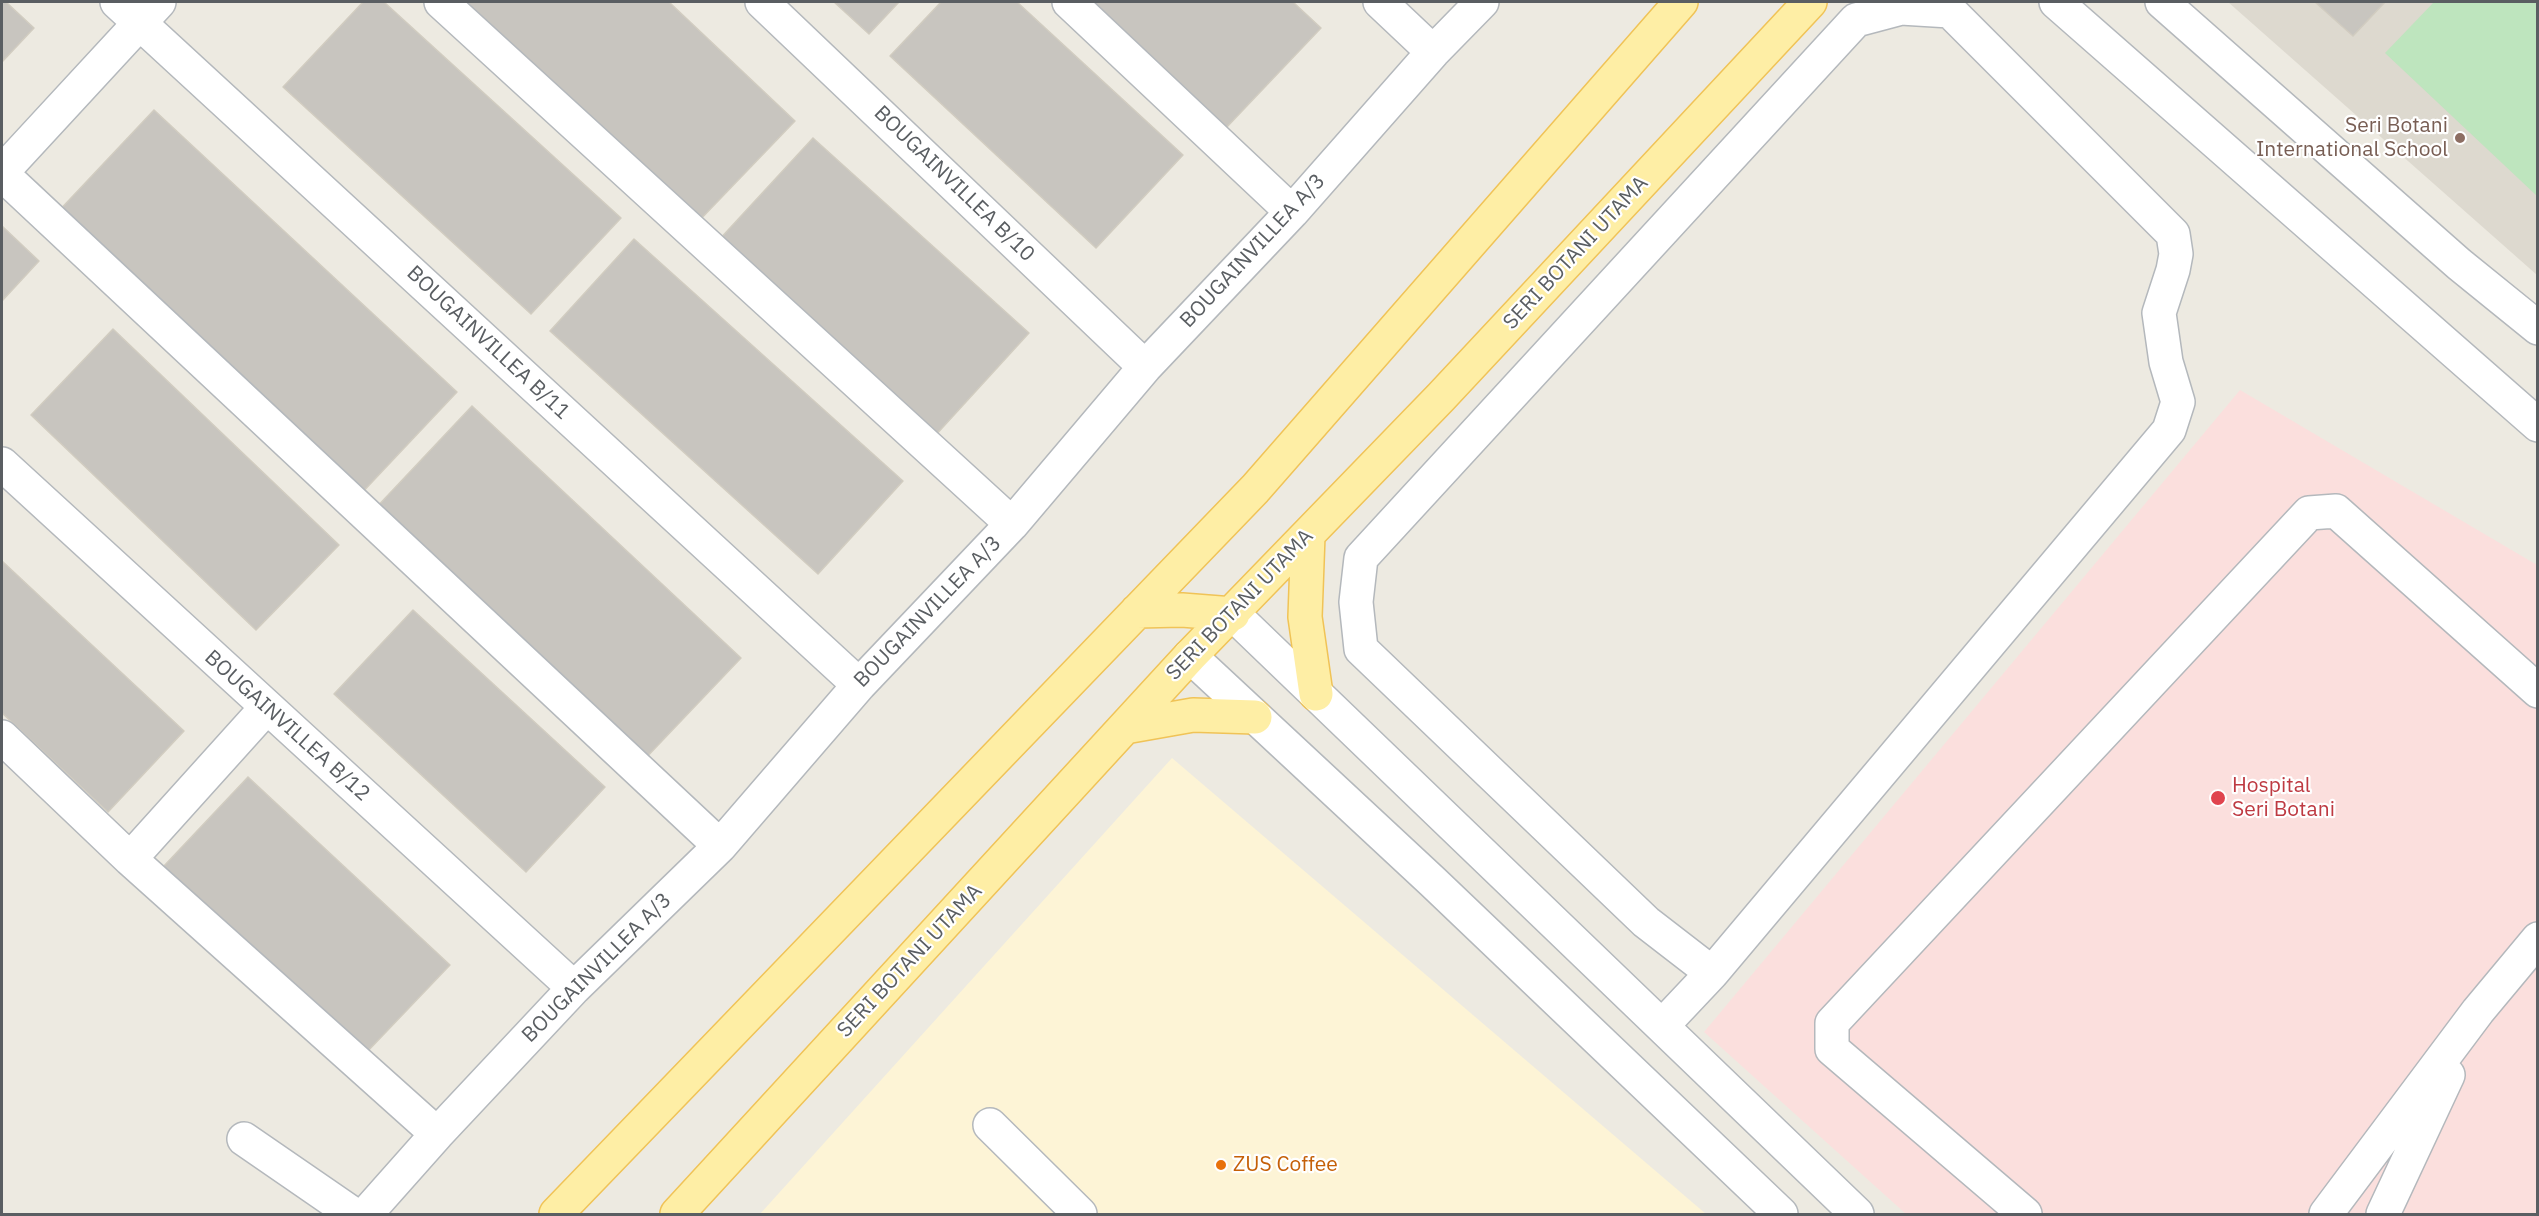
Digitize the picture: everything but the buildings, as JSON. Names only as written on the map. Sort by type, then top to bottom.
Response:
[{"type":"main road","points":[[556,1215],[1255,489],[1681,2]]},
{"type":"main road","name":"SERI BOTANI UTAMA","points":[[677,1215],[1190,656],[1442,397],[1810,2]]},
{"type":"main road","points":[[1308,535],[1305,617],[1316,694]]},
{"type":"main road","points":[[1177,568],[1190,656]]},
{"type":"main road","points":[[1137,611],[1182,610],[1233,614]]},
{"type":"main road","points":[[1125,727],[1193,715],[1255,717]]},
{"type":"street","points":[[441,2],[1012,524]]},
{"type":"street","name":"BOUGAINVILLEA B/10","points":[[762,2],[1145,368]]},
{"type":"street","points":[[1069,2],[1292,212]]},
{"type":"street","points":[[1380,2],[1433,52]]},
{"type":"street","name":"BOUGAINVILLEA A/3","points":[[366,1215],[437,1134],[574,988],[720,846],[859,685],[1012,524],[1145,368],[1292,212],[1433,52],[1482,2]]},
{"type":"street","points":[[2056,2],[2538,425]]},
{"type":"street","points":[[2162,2],[2433,241],[2538,328]]},
{"type":"street","points":[[1662,1026],[1712,973],[2169,430],[2178,402],[2166,362],[2159,313],[2176,254],[2173,234],[1950,11],[1901,8],[1856,20],[1361,558],[1356,602],[1361,649],[1646,922],[1712,973]]},
{"type":"street","points":[[139,9],[2,173],[720,846]]},
{"type":"street","name":"BOUGAINVILLEA B/11","points":[[139,9],[859,685]]},
{"type":"street","name":"BOUGAINVILLEA B/12","points":[[2,464],[574,988]]},
{"type":"street","points":[[2025,1215],[1832,1049],[1832,1023],[2309,513],[2336,511],[2538,691]]},
{"type":"street","points":[[1233,614],[1857,1215]]},
{"type":"street","points":[[1190,656],[1433,882],[1781,1215]]},
{"type":"street","points":[[130,859],[267,707]]},
{"type":"street","points":[[2,737],[130,859],[437,1134]]},
{"type":"street","points":[[2326,1215],[2478,1011],[2538,939]]},
{"type":"street","points":[[2383,1215],[2478,1011]]},
{"type":"street","points":[[990,1125],[1080,1215]]},
{"type":"street","points":[[244,1139],[353,1215]]},
{"type":"shaded area","name":"Seri Botani International School","points":[[2228,2],[2537,2],[2537,275]]},
{"type":"shaded area","name":"Hospital Seri Botani","points":[[2240,390],[2537,565],[2537,1214],[1906,1214],[1704,1032]]},
{"type":"shaded area","points":[[1172,758],[1706,1214],[760,1214]]},
{"type":"green space","points":[[2434,2],[2537,2],[2537,196],[2385,53]]},
{"type":"place","name":"Seri Botani International School","points":[[2460,138]]},
{"type":"place","name":"Hospital Seri Botani","points":[[2218,798]]},
{"type":"place","name":"ZUS Coffee","points":[[1221,1165]]}]
